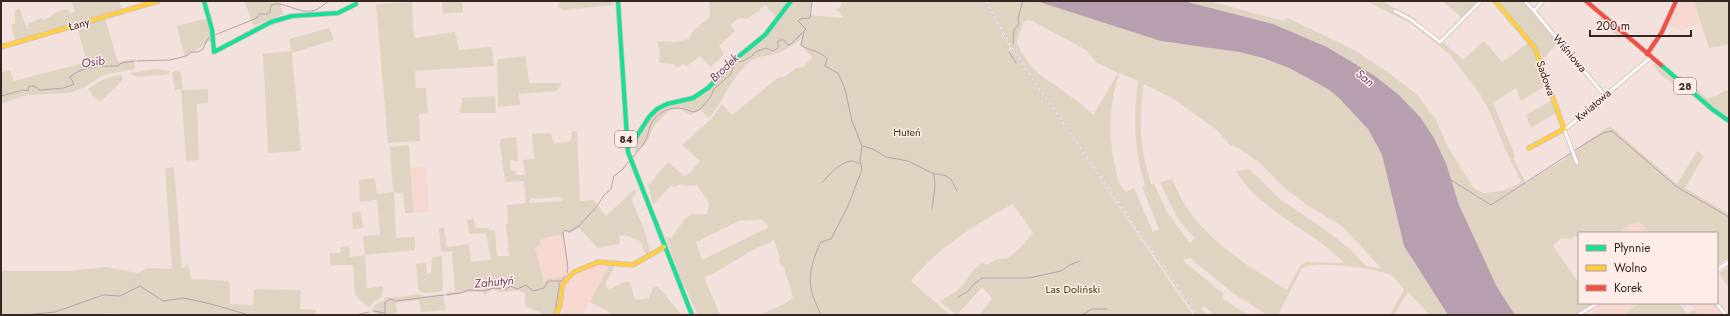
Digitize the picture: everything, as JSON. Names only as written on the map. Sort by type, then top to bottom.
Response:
[{"type":"street","name":"Łany","points":[[1,47],[158,1]]},
{"type":"street","points":[[204,1],[212,30],[214,52],[271,22],[292,16],[338,12],[356,4]]},
{"type":"street","name":"84","points":[[618,1],[626,145],[630,160],[692,315]]},
{"type":"street","points":[[626,145],[632,142],[648,118],[657,109],[670,103],[692,99],[704,91],[735,60],[760,40],[791,1]]},
{"type":"street","points":[[1395,11],[1410,18],[1440,42],[1481,1]]},
{"type":"street","name":"Sadowa","points":[[1495,1],[1535,48],[1564,129]]},
{"type":"street","name":"Wiśniowa","points":[[1525,1],[1605,96]]},
{"type":"street","points":[[1534,11],[1543,1]]},
{"type":"street","name":"28","points":[[1586,1],[1712,109],[1729,120]]},
{"type":"street","points":[[1649,56],[1667,23],[1676,1]]},
{"type":"street","name":"Kwiatowa","points":[[1564,129],[1605,96],[1649,56]]},
{"type":"street","points":[[1529,148],[1564,129],[1578,163]]},
{"type":"street","points":[[556,315],[560,305],[562,287],[565,281],[574,272],[598,262],[633,265],[664,247]]},
{"type":"street","points":[[1718,269],[1729,262]]},
{"type":"street","points":[[1578,315],[1596,304]]},
{"type":"street","points":[[1717,304],[1726,315]]},
{"type":"shaded area","points":[[1678,1],[1694,1],[1701,23],[1680,31],[1669,24]]},
{"type":"shaded area","points":[[426,167],[429,212],[413,213],[410,168]]},
{"type":"shaded area","points":[[1639,222],[1648,232],[1621,232],[1628,225]]},
{"type":"shaded area","points":[[560,235],[565,242],[569,273],[561,284],[561,278],[548,279],[544,282],[535,248],[541,244],[540,239]]},
{"type":"shaded area","points":[[603,263],[610,264],[583,315],[563,315],[561,311],[565,284],[578,273]]},
{"type":"shaded area","points":[[1600,304],[1639,304],[1623,315],[1595,315],[1593,312]]},
{"type":"shaded area","points":[[1691,304],[1715,304],[1725,315],[1698,315]]},
{"type":"green space","points":[[71,1],[120,1],[122,9],[15,40],[11,25],[15,23],[15,11],[18,8],[27,29],[31,28],[28,27],[28,23],[46,19],[59,11],[69,10],[71,14],[75,11]]},
{"type":"green space","points":[[245,1],[280,1],[283,14],[253,26]]},
{"type":"green space","points":[[442,1],[463,1],[463,12],[443,14]]},
{"type":"green space","points":[[559,1],[613,1],[613,5],[563,10],[558,7]]},
{"type":"green space","points":[[709,1],[789,1],[777,18],[765,5],[750,17],[743,19],[739,18],[730,25],[735,31],[719,46],[724,54],[711,67],[700,56],[687,66],[683,64],[677,68],[673,64],[659,63],[660,52],[657,41],[675,42],[689,39],[692,32],[710,17]]},
{"type":"green space","name":"Huteń","points":[[793,1],[812,1],[809,15],[843,18],[840,12],[836,11],[841,6],[842,1],[984,1],[1010,48],[1008,50],[1009,51],[1011,49],[1193,315],[980,315],[992,298],[982,287],[957,315],[939,301],[950,295],[964,284],[976,267],[983,263],[987,265],[997,259],[1008,258],[1020,248],[1033,233],[1013,204],[958,237],[933,257],[911,281],[950,315],[760,315],[786,303],[793,297],[784,268],[779,262],[780,257],[774,240],[751,251],[711,275],[704,277],[720,315],[698,315],[681,279],[666,237],[671,238],[685,219],[692,214],[707,214],[709,203],[697,185],[685,186],[682,184],[674,187],[671,185],[653,205],[648,186],[668,162],[684,176],[690,173],[700,161],[682,145],[712,118],[722,104],[732,115],[779,77],[784,77],[796,68],[803,67],[813,57],[800,45],[801,39],[779,53],[754,59],[747,64],[735,78],[709,118],[701,110],[691,115],[680,109],[670,110],[654,126],[647,142],[636,154],[633,144],[651,115],[663,106],[693,100],[734,62],[754,46]],"holes":[[[762,219],[769,227],[702,260],[696,242],[739,221]]]},
{"type":"green space","points":[[987,1],[1036,1],[1079,15],[1263,58],[1289,68],[1328,89],[1351,108],[1368,129],[1382,156],[1404,246],[1448,315],[1430,315],[1408,292],[1394,315],[1390,315],[1404,289],[1390,275],[1371,269],[1358,267],[1318,265],[1302,268],[1278,315],[1267,315],[1233,293],[1190,258],[1182,260],[1224,294],[1222,298],[1248,315],[1214,315],[1204,306],[1201,308],[1207,315],[1199,315],[1013,47]],"holes":[[[1027,20],[1032,21],[1086,50],[1097,63],[1118,73],[1093,115],[1080,103],[1036,72],[1022,53],[1017,41],[1023,23]],[[1119,73],[1138,81],[1135,108],[1137,146],[1141,172],[1145,185],[1142,187],[1159,229],[1153,232],[1134,188],[1126,192],[1120,185],[1117,177],[1113,159],[1111,134],[1113,97]],[[1144,84],[1172,98],[1217,130],[1229,144],[1240,149],[1261,164],[1283,187],[1307,205],[1342,226],[1382,269],[1366,266],[1350,249],[1280,199],[1249,169],[1236,171],[1259,199],[1317,240],[1344,263],[1306,262],[1300,266],[1287,290],[1248,265],[1212,237],[1188,210],[1172,179],[1160,182],[1179,219],[1195,238],[1190,243],[1167,212],[1154,184],[1151,184],[1142,146],[1142,98]]]},
{"type":"green space","points":[[1184,1],[1209,1],[1283,21],[1288,18],[1352,49],[1388,72],[1416,94],[1435,118],[1447,145],[1472,186],[1484,193],[1501,191],[1519,184],[1521,181],[1506,151],[1490,112],[1480,94],[1449,54],[1412,24],[1366,1],[1381,1],[1414,18],[1417,21],[1414,23],[1437,42],[1444,43],[1463,60],[1484,41],[1502,62],[1528,43],[1537,53],[1547,85],[1521,101],[1516,88],[1493,103],[1515,156],[1513,158],[1526,183],[1563,160],[1587,141],[1610,126],[1677,184],[1697,151],[1704,156],[1685,188],[1729,214],[1729,258],[1718,265],[1718,232],[1648,232],[1639,222],[1628,225],[1621,232],[1578,232],[1578,236],[1571,239],[1561,238],[1553,246],[1578,282],[1578,304],[1593,304],[1576,315],[1575,313],[1571,315],[1515,315],[1497,287],[1459,205],[1446,163],[1434,138],[1421,118],[1399,95],[1375,76],[1327,47],[1273,24]]},
{"type":"green space","points":[[1442,1],[1478,1],[1462,18]]},
{"type":"green space","points":[[1497,1],[1523,1],[1558,42],[1545,57],[1542,57],[1538,49]]},
{"type":"green space","points":[[1694,1],[1729,1],[1729,44],[1709,48]]},
{"type":"green space","points":[[412,2],[415,38],[455,32],[459,50],[492,47],[494,66],[415,71],[416,88],[426,88],[428,113],[419,114],[420,141],[388,143],[376,4]]},
{"type":"green space","points":[[1600,17],[1622,35],[1621,39],[1599,20]]},
{"type":"green space","points":[[105,18],[118,62],[134,59],[135,69],[103,75],[85,87],[69,93],[26,95],[1,104],[1,72],[10,71],[14,81],[87,62],[77,27]]},
{"type":"green space","points":[[207,18],[211,40],[185,58],[177,26]]},
{"type":"green space","points":[[329,28],[334,40],[292,53],[301,151],[268,153],[263,54],[291,51],[289,39]]},
{"type":"green space","points":[[526,56],[529,83],[562,83],[557,91],[519,94],[520,105],[498,107],[497,62],[499,59]]},
{"type":"green space","points":[[1653,64],[1656,64],[1681,85],[1680,89],[1660,74]]},
{"type":"green space","points":[[156,69],[170,71],[168,74],[137,77],[129,73]]},
{"type":"green space","points":[[175,71],[181,72],[183,90],[208,89],[208,103],[197,104],[199,160],[186,161],[181,89],[175,90],[172,73]]},
{"type":"green space","points":[[121,75],[123,79],[101,101],[95,98],[88,89],[104,79]]},
{"type":"green space","points":[[1679,76],[1681,76],[1707,98],[1716,96],[1726,90],[1729,92],[1729,117],[1715,108],[1679,78]]},
{"type":"green space","points":[[495,96],[496,113],[460,113],[462,98]]},
{"type":"green space","points":[[1552,100],[1557,112],[1531,128],[1526,115]]},
{"type":"green space","points":[[572,131],[577,131],[580,201],[594,200],[606,216],[635,189],[636,194],[631,199],[644,229],[650,252],[646,255],[640,241],[625,235],[619,236],[620,244],[598,248],[579,228],[570,233],[564,231],[564,240],[560,235],[540,239],[541,244],[535,248],[544,282],[548,279],[561,277],[555,315],[546,315],[525,306],[525,293],[519,291],[502,292],[493,289],[484,296],[483,292],[476,291],[447,296],[446,292],[455,292],[452,251],[441,252],[439,228],[444,227],[447,247],[469,244],[471,262],[491,260],[486,233],[469,234],[467,220],[474,219],[475,228],[488,228],[489,231],[495,230],[497,256],[509,256],[506,224],[508,224],[507,205],[526,203],[524,181],[505,182],[500,144],[501,139],[516,137],[518,161],[510,160],[511,171],[516,171],[516,175],[525,175],[523,160],[534,159],[532,134],[551,133],[554,144],[571,141]],"holes":[[[561,197],[562,201],[529,203],[530,199]]]},
{"type":"green space","points":[[409,145],[413,213],[405,213],[403,193],[394,192],[396,238],[415,237],[415,250],[365,255],[363,236],[380,235],[377,200],[360,202],[359,180],[375,178],[377,194],[393,192],[390,147]]},
{"type":"green space","points":[[174,167],[182,269],[188,264],[191,279],[229,281],[230,304],[253,305],[254,289],[301,290],[300,309],[316,310],[315,315],[148,315],[106,313],[99,315],[1,315],[1,271],[69,271],[105,267],[137,273],[148,268],[172,269],[165,168]]},
{"type":"green space","points":[[361,212],[363,228],[353,229],[352,213]]},
{"type":"green space","points":[[349,246],[350,257],[365,255],[367,288],[383,286],[381,297],[369,308],[355,295],[353,265],[330,265],[330,253],[340,253],[341,247]]},
{"type":"green space","points":[[442,256],[443,291],[430,293],[420,291],[418,289],[416,264],[426,263],[427,273],[431,273],[432,257]]},
{"type":"green space","points":[[610,264],[615,266],[605,284],[609,290],[624,282],[630,282],[635,300],[649,298],[654,286],[659,288],[682,315],[611,315],[608,311],[590,302]]},
{"type":"green space","points":[[1729,264],[1729,289],[1719,273],[1727,268]]},
{"type":"green space","points":[[418,294],[424,296],[443,294],[446,310],[421,312],[419,300],[396,303],[397,313],[380,315],[372,310],[375,305],[383,301],[386,297],[401,297]]},
{"type":"green space","points":[[1639,304],[1680,304],[1687,314],[1694,310],[1698,315],[1623,315]]},
{"type":"water","name":"San","points":[[1036,1],[1184,1],[1273,24],[1327,47],[1375,76],[1399,95],[1421,118],[1434,138],[1446,163],[1459,205],[1497,287],[1515,315],[1448,315],[1404,246],[1382,155],[1368,129],[1339,98],[1328,89],[1289,68],[1263,58],[1239,52],[1161,41]]},
{"type":"waterway","name":"Osib","points":[[215,35],[257,18],[259,14],[268,14],[270,12],[271,5],[280,4],[301,11],[312,11],[329,1]]},
{"type":"waterway","name":"Brodek","points":[[633,157],[646,140],[652,122],[661,113],[666,110],[676,108],[693,112],[699,110],[710,98],[714,89],[730,75],[734,66],[738,62],[743,61],[752,56],[755,52],[766,48],[773,51],[778,48],[779,40],[784,40],[788,45],[791,44],[806,29],[798,21],[800,19],[810,18],[812,1]]},
{"type":"waterway","points":[[1013,44],[1014,30],[1019,24],[1018,18],[1023,1]]},
{"type":"waterway","points":[[804,32],[801,45],[825,56],[827,59],[825,66],[838,73],[845,89],[852,121],[862,146],[860,160],[862,170],[847,208],[831,239],[821,242],[812,265],[810,276],[811,288],[821,315]]},
{"type":"waterway","name":"Osib","points":[[137,61],[170,60],[186,56],[191,52],[198,52],[203,49],[211,35]]},
{"type":"waterway","points":[[1009,52],[1016,63]]},
{"type":"waterway","name":"Osib","points":[[1,96],[23,90],[28,91],[29,86],[34,86],[40,90],[64,88],[74,84],[70,77],[80,71],[92,67],[118,66],[121,63],[135,61]]},
{"type":"waterway","points":[[1575,150],[1603,133],[1612,131],[1677,187],[1729,217]]},
{"type":"waterway","points":[[863,146],[873,149],[886,157],[908,161],[934,174],[935,186],[932,209]]},
{"type":"waterway","points":[[1451,180],[1491,205],[1571,153]]},
{"type":"waterway","points":[[823,182],[839,166],[851,161],[860,163]]},
{"type":"waterway","name":"Brodek","points":[[597,206],[604,195],[611,189],[614,176],[623,169],[628,162]]},
{"type":"waterway","points":[[935,174],[947,176],[957,191]]},
{"type":"waterway","name":"Brodek","points":[[567,273],[568,268],[563,232],[565,230],[569,232],[580,225],[596,207]]},
{"type":"waterway","points":[[958,297],[967,292],[982,278],[1029,278],[1061,271],[1080,261]]},
{"type":"waterway","name":"Brodek","points":[[553,315],[555,312],[560,282],[565,276]]},
{"type":"waterway","name":"Zahutyń","points":[[446,295],[461,293],[468,290],[483,291],[494,288],[506,289],[511,286],[517,289],[526,285],[533,291],[544,288],[548,281],[561,281]]},
{"type":"waterway","points":[[24,315],[55,312],[103,295],[120,296],[140,286],[163,301],[184,298],[249,315]]},
{"type":"waterway","name":"Zahutyń","points":[[373,311],[385,313],[385,303],[390,299],[396,301],[444,295]]},
{"type":"waterway","points":[[1082,315],[1092,309],[1107,309]]},
{"type":"waterway","name":"Zahutyń","points":[[356,315],[369,312]]},
{"type":"railway","points":[[985,1],[1022,64],[1197,315]]},
{"type":"traffic: fast","points":[[204,1],[212,30],[214,52],[271,22],[292,16],[338,13],[356,4]]},
{"type":"traffic: fast","points":[[618,1],[628,152],[692,315]]},
{"type":"traffic: fast","points":[[626,145],[635,139],[649,117],[657,109],[667,104],[693,98],[708,88],[738,57],[765,35],[791,1]]},
{"type":"traffic: fast","points":[[1661,65],[1712,109],[1729,121]]},
{"type":"traffic: slow","points":[[1,47],[158,1]]},
{"type":"traffic: slow","points":[[1495,1],[1535,48],[1564,129],[1529,148]]},
{"type":"traffic: slow","points":[[556,315],[560,305],[562,287],[565,281],[574,272],[598,262],[633,265],[664,247]]},
{"type":"traffic: jam","points":[[1586,1],[1661,65]]},
{"type":"traffic: jam","points":[[1647,54],[1662,32],[1676,1]]},
{"type":"park label","name":"Las Doliński","points":[[1073,289]]}]
